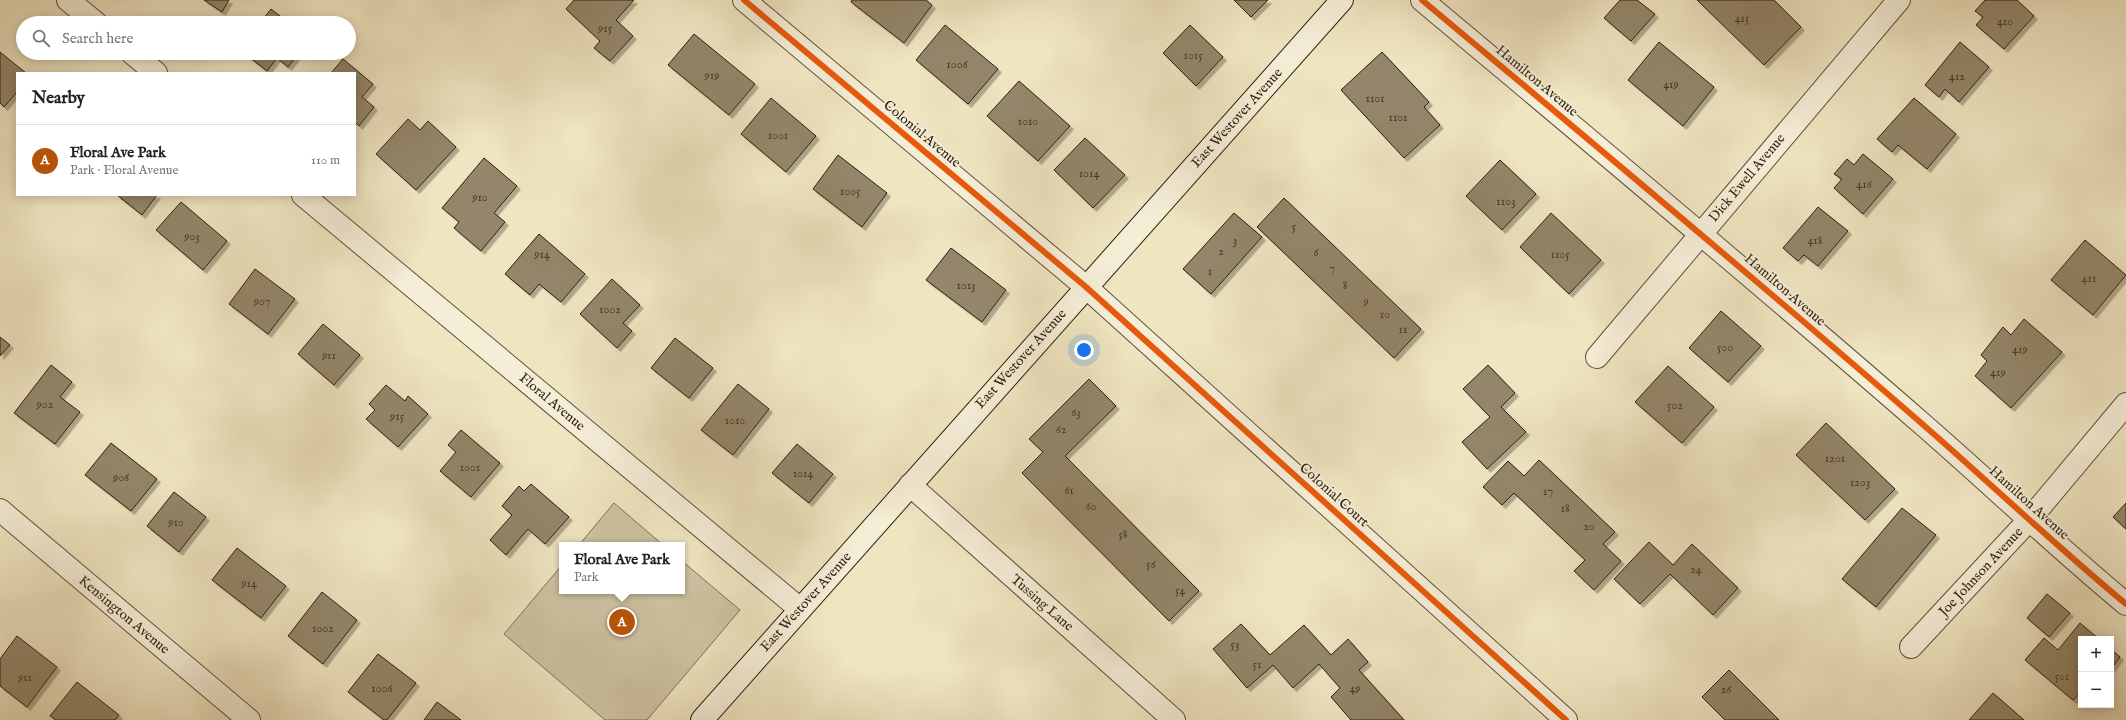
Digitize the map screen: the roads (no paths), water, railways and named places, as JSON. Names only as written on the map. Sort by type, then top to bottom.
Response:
[{"type":"street","points":[[68,0],[87,16]]},
{"type":"street","name":"Colonial Avenue","points":[[744,0],[1086,287]]},
{"type":"street","name":"East Westover Avenue","points":[[702,720],[1342,0]]},
{"type":"street","name":"Hamilton Avenue","points":[[1422,0],[1700,233],[1921,422],[2126,604]]},
{"type":"street","name":"Dick Ewell Avenue","points":[[1596,357],[1899,0]]},
{"type":"street","points":[[140,60],[155,72]]},
{"type":"street","name":"Floral Avenue","points":[[304,196],[800,609]]},
{"type":"street","name":"Colonial Court","points":[[1086,287],[1566,720]]},
{"type":"street","name":"Joe Johnson Avenue","points":[[1910,646],[2030,520],[2126,404]]},
{"type":"street","name":"Tussing Lane","points":[[910,485],[1174,720]]},
{"type":"street","name":"Kensington Avenue","points":[[0,510],[249,720]]},
{"type":"place","name":"Floral Ave Park","points":[[622,622]]}]
